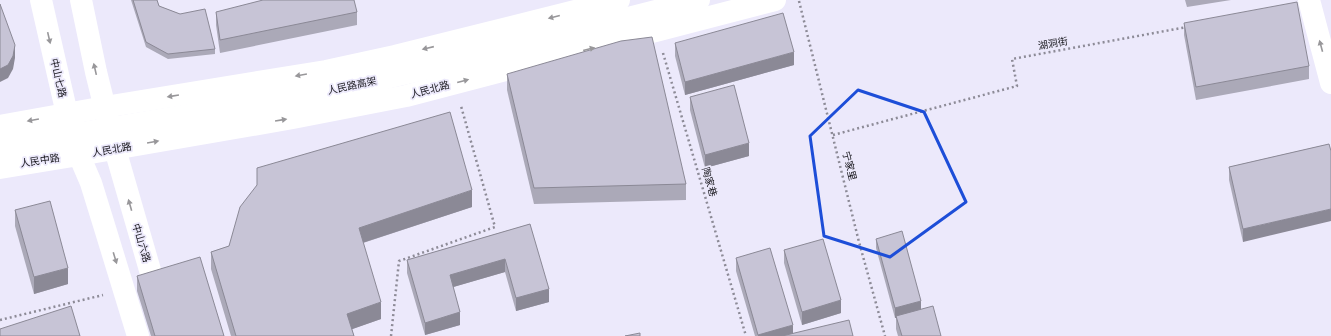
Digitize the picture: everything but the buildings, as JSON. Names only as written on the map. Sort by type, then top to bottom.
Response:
[{"type":"main road","name":"中山七路","points":[[41,0],[66,114],[80,155]]},
{"type":"main road","points":[[81,0],[96,72],[115,149]]},
{"type":"main road","points":[[0,126],[105,107],[326,71],[395,56],[619,0]]},
{"type":"main road","name":"人民路高架","points":[[0,147],[352,86],[467,59],[699,0]]},
{"type":"main road","name":"人民北路","points":[[80,155],[358,106],[406,96],[775,0]]},
{"type":"main road","points":[[1309,0],[1331,84]]},
{"type":"main road","name":"中山六路","points":[[115,149],[169,336]]},
{"type":"main road","points":[[80,155],[91,183],[138,336]]},
{"type":"main road","name":"人民中路","points":[[0,168],[80,155]]},
{"type":"path","name":"宁家里","points":[[799,0],[859,242],[885,336]]},
{"type":"path","name":"湖洞街","points":[[833,135],[1016,86],[1012,60],[1192,26]]},
{"type":"path","name":"陶家巷","points":[[656,32],[746,336]]},
{"type":"path","points":[[391,336],[398,261],[495,227],[455,83]]},
{"type":"path","points":[[0,320],[124,290]]},
{"type":"highlighted area","points":[[858,90],[924,112],[966,202],[890,257],[824,236],[810,136]]}]
